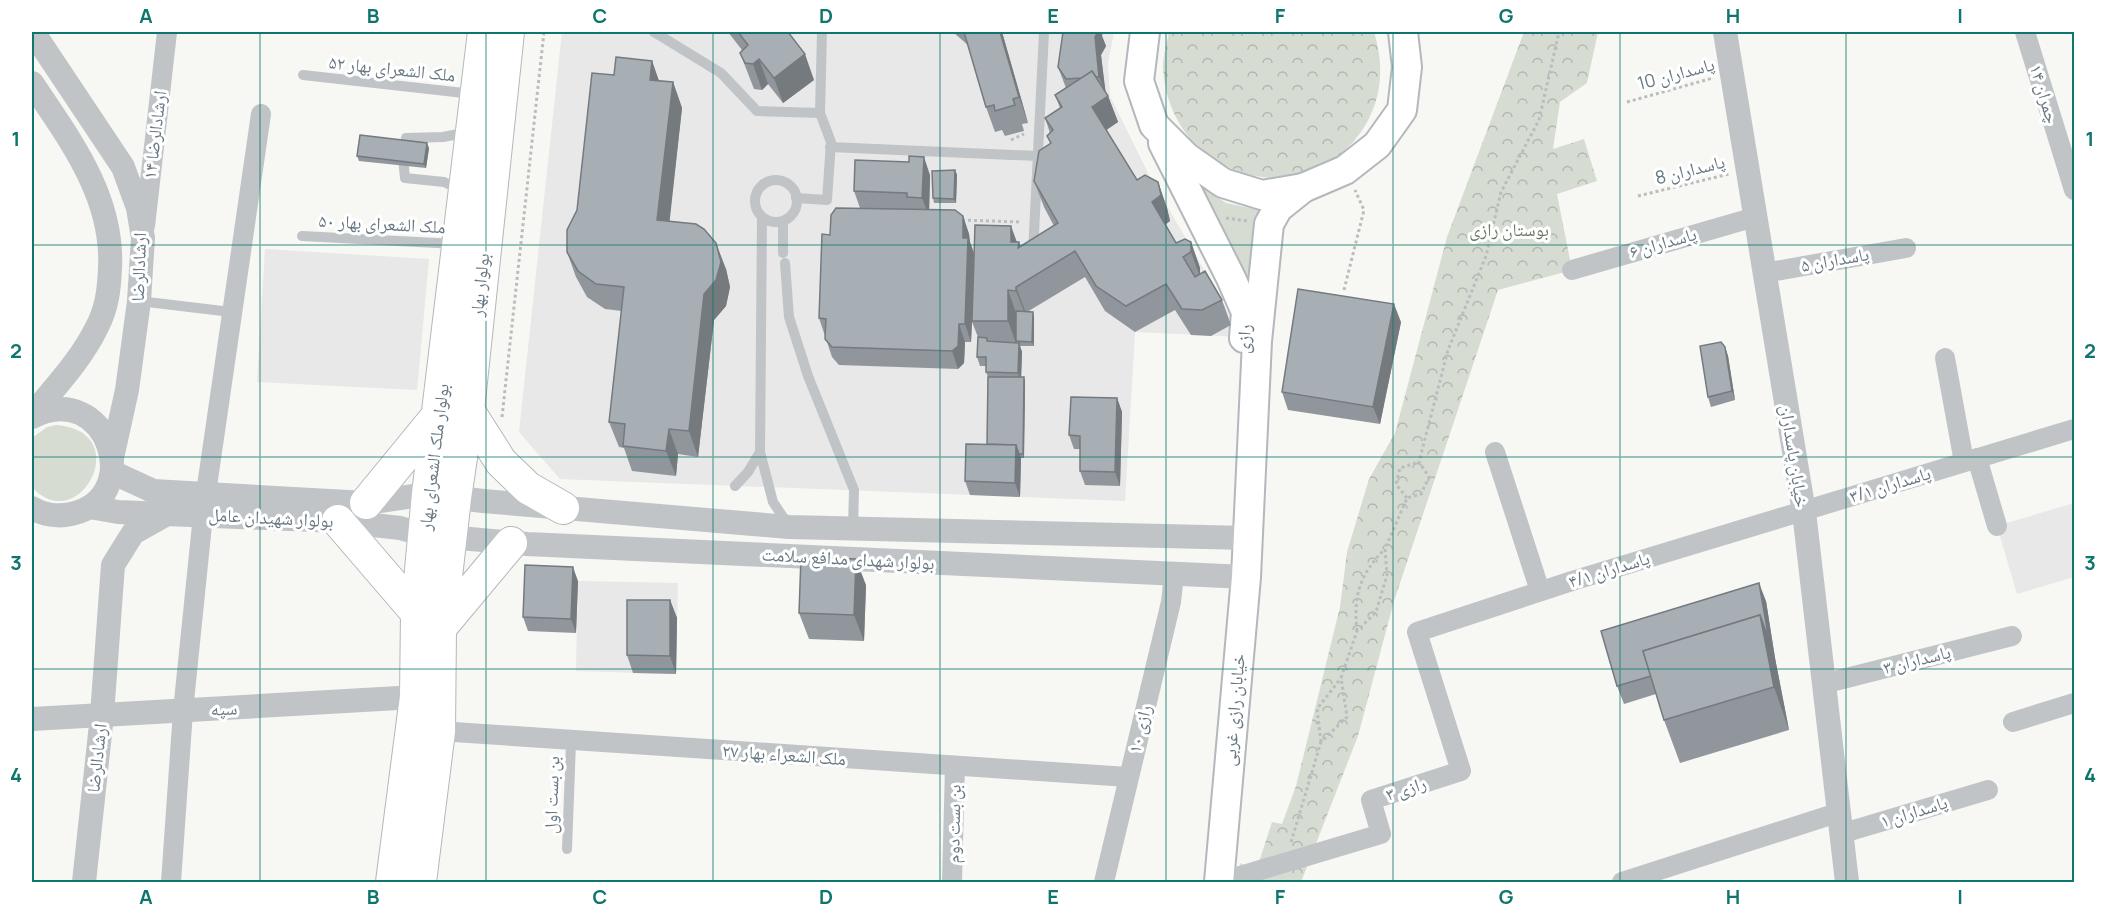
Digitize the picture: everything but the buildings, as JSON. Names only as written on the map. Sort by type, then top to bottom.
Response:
[{"type":"main road","name":"بولوار ملک الشعرای بهار","points":[[392,882],[428,621],[441,496],[454,412],[459,244],[484,32]]},
{"type":"main road","name":"بولوار بهار","points":[[454,412],[508,32]]},
{"type":"main road","name":"رازی","points":[[1145,32],[1139,81],[1154,125],[1246,312],[1239,538]]},
{"type":"main road","points":[[1154,125],[1186,157],[1223,183],[1262,195],[1303,188],[1345,170],[1377,146],[1402,110],[1407,67],[1402,32]]},
{"type":"main road","points":[[1269,224],[1278,208],[1303,188]]},
{"type":"main road","name":"رازی","points":[[1239,538],[1269,224]]},
{"type":"main road","points":[[366,502],[454,412],[528,488],[563,508]]},
{"type":"main road","points":[[338,521],[428,621],[519,544]]},
{"type":"main road","name":"خیابان رازی غربی","points":[[1219,882],[1246,576],[1239,538]]},
{"type":"main road","name":"بولوار ملک الشعرای بهار","points":[[420,882],[439,731],[428,621]]},
{"type":"street","name":"ارشادالرضا","points":[[33,32],[123,167],[138,208],[143,238],[140,301],[127,390],[112,465],[100,497],[90,507]]},
{"type":"street","name":"ارشادالرضا ۱۴","points":[[143,238],[167,32]]},
{"type":"street","name":"خیابان پاسداران","points":[[1725,32],[1804,512],[1847,882]]},
{"type":"street","name":"چمران ۱۴","points":[[2025,32],[2074,190]]},
{"type":"street","name":"ارشادالرضا","points":[[32,83],[92,176],[112,246],[109,297],[98,326],[78,359],[32,416]]},
{"type":"street","points":[[171,882],[183,711],[204,504],[261,114]]},
{"type":"street","name":"پاسداران ۶","points":[[1572,270],[1755,217]]},
{"type":"street","name":"پاسداران ۵","points":[[1764,273],[1906,248]]},
{"type":"street","points":[[1946,358],[1971,460],[1997,526]]},
{"type":"street","points":[[32,416],[55,409],[82,414],[103,432],[112,465]]},
{"type":"street","name":"پاسداران ۳/۱","points":[[1804,512],[2074,429]]},
{"type":"street","points":[[1494,452],[1540,591]]},
{"type":"street","name":"بولوار شهیدان عامل","points":[[112,465],[153,491],[204,504],[400,528],[438,536]]},
{"type":"street","name":"بولوار شهدای مدافع سلامت","points":[[441,496],[789,527],[1239,538]]},
{"type":"street","name":"بولوار شهیدان عامل","points":[[90,507],[118,512],[166,514],[204,504],[366,502],[441,496]]},
{"type":"street","points":[[519,544],[530,505]]},
{"type":"street","points":[[38,513],[71,514],[90,507]]},
{"type":"street","name":"پاسداران ۴/۱","points":[[1417,632],[1540,591],[1804,512]]},
{"type":"street","name":"ارشادالرضا","points":[[84,882],[102,715],[113,565],[133,533],[166,514]]},
{"type":"street","name":"بولوار شهدای مدافع سلامت","points":[[438,536],[519,544],[1246,576]]},
{"type":"street","points":[[1174,574],[1180,560],[1176,537]]},
{"type":"street","name":"رازی ۱۰","points":[[1104,882],[1171,602],[1174,574]]},
{"type":"street","name":"رازی ۳","points":[[1219,882],[1381,834],[1371,800],[1461,771],[1417,632]]},
{"type":"street","name":"پاسداران ۳","points":[[1823,684],[2012,636]]},
{"type":"street","name":"سپه","points":[[32,719],[416,697]]},
{"type":"street","points":[[2013,722],[2074,703]]},
{"type":"street","name":"ملک الشعراء بهار ۲۷","points":[[439,731],[571,742],[1128,777]]},
{"type":"street","name":"بن بست دوم","points":[[952,882],[955,766]]},
{"type":"street","name":"پاسداران ۱","points":[[1622,882],[1839,824],[1988,790]]},
{"type":"lane","points":[[654,32],[721,73],[757,111],[818,113]]},
{"type":"lane","points":[[796,198],[827,200],[831,145],[818,113],[820,32]]},
{"type":"lane","points":[[1033,262],[1044,32]]},
{"type":"lane","name":"ملک الشعرای بهار ۵۲","points":[[303,75],[477,95]]},
{"type":"lane","points":[[465,192],[444,182],[405,178],[403,158],[406,138],[442,137],[472,131]]},
{"type":"lane","points":[[831,145],[1038,153]]},
{"type":"lane","points":[[762,217],[768,221],[783,221],[794,212],[796,198],[794,191],[783,182],[765,184],[755,200],[762,217],[760,452],[773,502],[789,527]]},
{"type":"lane","points":[[783,221],[789,317],[808,376],[854,490],[853,528]]},
{"type":"lane","name":"ملک الشعرای بهار ۵۰","points":[[302,236],[459,244]]},
{"type":"lane","points":[[140,301],[231,312]]},
{"type":"lane","points":[[735,486],[748,472],[760,452]]},
{"type":"lane","name":"بن بست اول","points":[[567,849],[571,742]]},
{"type":"path","points":[[502,424],[544,32]]},
{"type":"path","points":[[1407,498],[1421,494],[1429,477],[1419,462],[1448,350],[1486,256],[1501,192],[1539,120],[1559,32]]},
{"type":"path","name":"پاسداران 10","points":[[1627,102],[1732,73]]},
{"type":"path","points":[[1004,143],[1027,131]]},
{"type":"path","points":[[1344,290],[1364,210],[1345,170]]},
{"type":"path","name":"پاسداران 8","points":[[1638,196],[1748,170]]},
{"type":"path","points":[[1198,213],[1269,224]]},
{"type":"path","points":[[955,220],[1035,222]]},
{"type":"path","points":[[1407,498],[1396,484],[1400,468],[1419,462]]},
{"type":"path","points":[[1284,863],[1321,742],[1317,709],[1341,678],[1357,631],[1354,605],[1366,568],[1385,549],[1407,498]]},
{"type":"path","points":[[1357,631],[1376,612],[1387,576],[1385,549]]},
{"type":"path","points":[[1321,742],[1347,717],[1341,678]]},
{"type":"shaded area","points":[[562,32],[1114,32],[1108,63],[1110,96],[1149,175],[1243,337],[1135,332],[1125,501],[560,479],[519,432]]},
{"type":"shaded area","points":[[265,249],[429,259],[417,390],[257,382]]},
{"type":"shaded area","points":[[2074,503],[2074,577],[2017,594],[1997,526]]},
{"type":"shaded area","points":[[578,581],[678,583],[676,674],[576,671]]},
{"type":"green space","points":[[1169,32],[1374,32],[1380,72],[1373,108],[1356,138],[1331,161],[1300,174],[1265,177],[1230,168],[1196,145],[1172,109],[1163,67]]},
{"type":"green space","name":"بوستان رازی","points":[[1524,32],[1598,32],[1587,83],[1560,102],[1553,149],[1584,139],[1597,181],[1557,194],[1572,270],[1498,290],[1394,601],[1358,736],[1301,882],[1238,882],[1240,863],[1256,871],[1272,822],[1282,824],[1296,786],[1340,607],[1347,552],[1369,479],[1395,433],[1447,237]]},
{"type":"green space","points":[[1197,184],[1226,203],[1260,210],[1252,300]]},
{"type":"green space","points":[[56,425],[80,432],[93,445],[96,461],[92,478],[81,492],[67,500],[50,500],[32,487],[32,438],[47,427]]}]
